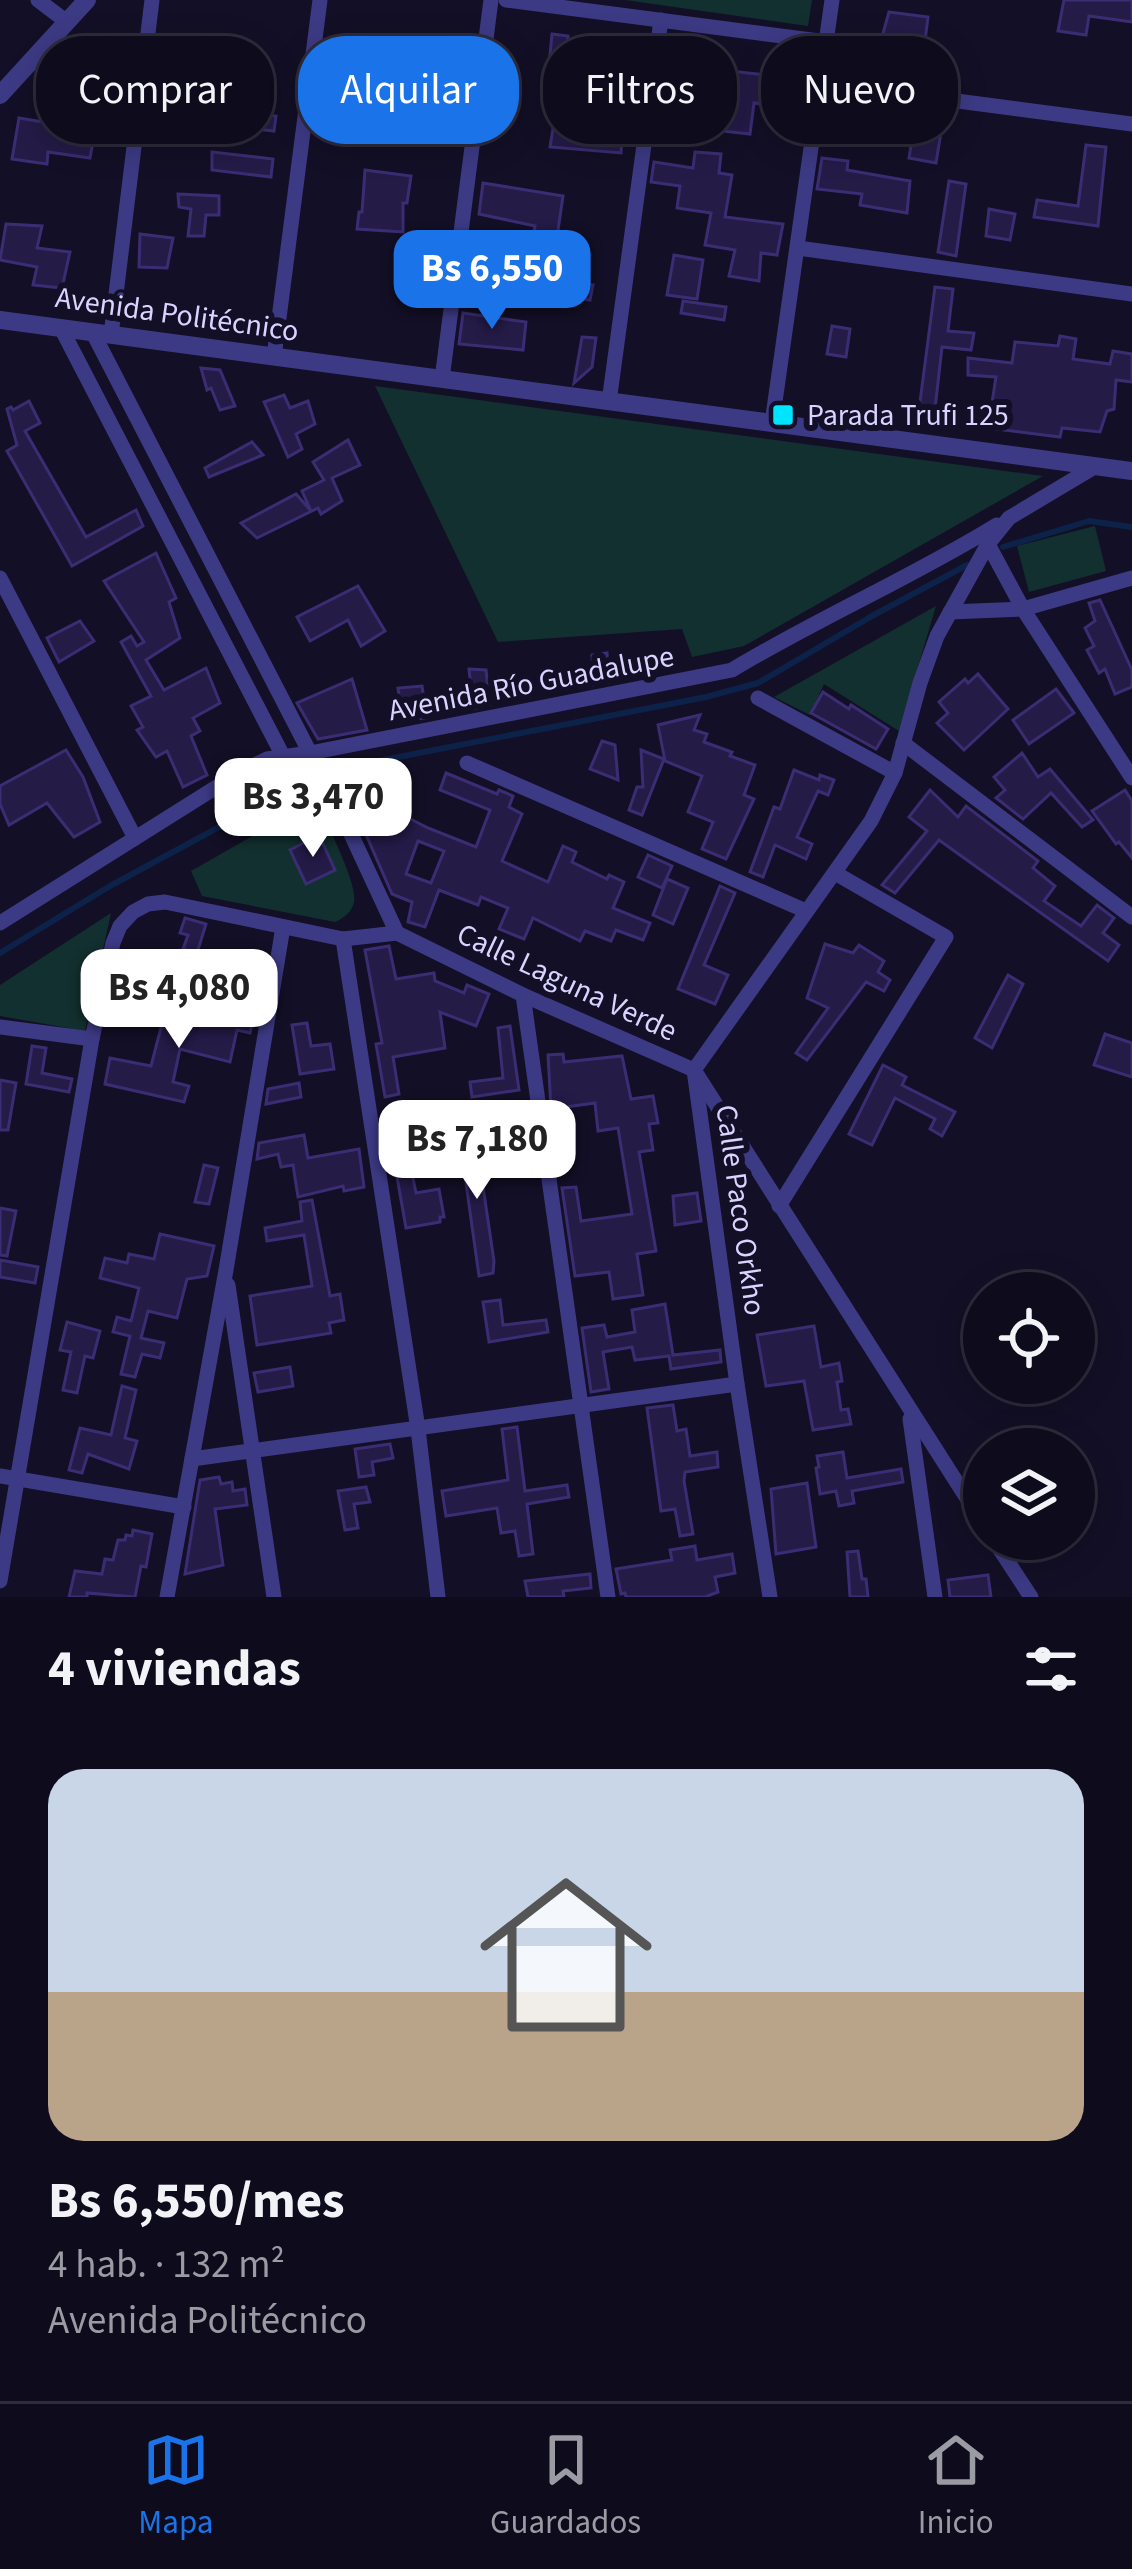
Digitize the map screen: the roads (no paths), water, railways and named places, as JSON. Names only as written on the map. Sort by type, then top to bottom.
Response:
[{"type":"street","points":[[38,0],[67,22]]},
{"type":"street","points":[[0,95],[88,0]]},
{"type":"street","points":[[152,0],[102,334],[310,753]]},
{"type":"street","points":[[274,357],[320,0]]},
{"type":"street","points":[[442,379],[491,0]]},
{"type":"street","points":[[506,0],[781,36]]},
{"type":"street","points":[[827,36],[832,0]]},
{"type":"street","points":[[609,401],[661,20]]},
{"type":"street","points":[[958,101],[1132,124]]},
{"type":"street","points":[[772,423],[812,144]]},
{"type":"street","points":[[798,248],[1132,294]]},
{"type":"street","name":"Avenida Politécnico","points":[[0,320],[1132,471]]},
{"type":"street","points":[[61,328],[283,756]]},
{"type":"street","name":"Avenida Río Guadalupe","points":[[0,923],[267,759],[732,670],[951,553],[1096,466]]},
{"type":"street","name":"Calle Paco Orkho","points":[[770,1597],[694,1070],[871,821],[895,773],[938,636],[988,544],[1009,518]]},
{"type":"street","points":[[988,544],[1132,778]]},
{"type":"street","points":[[0,578],[135,838]]},
{"type":"street","points":[[950,612],[1024,609],[1132,578]]},
{"type":"street","points":[[758,698],[895,773]]},
{"type":"street","points":[[903,743],[1132,917]]},
{"type":"street","points":[[467,763],[806,910]]},
{"type":"street","points":[[0,1581],[9,1477],[92,1039],[120,926],[148,904],[165,902],[344,940],[397,932],[332,791]]},
{"type":"street","points":[[779,1207],[946,937],[835,873]]},
{"type":"street","points":[[167,1597],[283,927]]},
{"type":"street","name":"Calle Laguna Verde","points":[[397,932],[523,995],[694,1070],[963,1493]]},
{"type":"street","points":[[344,940],[439,1597]]},
{"type":"street","points":[[523,995],[608,1597]]},
{"type":"street","points":[[0,1027],[92,1039]]},
{"type":"street","points":[[226,1270],[274,1597]]},
{"type":"street","points":[[192,1459],[737,1384]]},
{"type":"street","points":[[909,1411],[935,1597]]},
{"type":"street","points":[[9,1477],[184,1507]]},
{"type":"street","points":[[1007,1560],[1031,1597]]},
{"type":"waterway","points":[[1003,547],[1089,521],[1132,527]]},
{"type":"waterway","points":[[0,953],[110,886],[306,780],[337,769],[758,683],[967,565]]},
{"type":"place","name":"Parada Trufi 125","points":[[783,415]]}]
